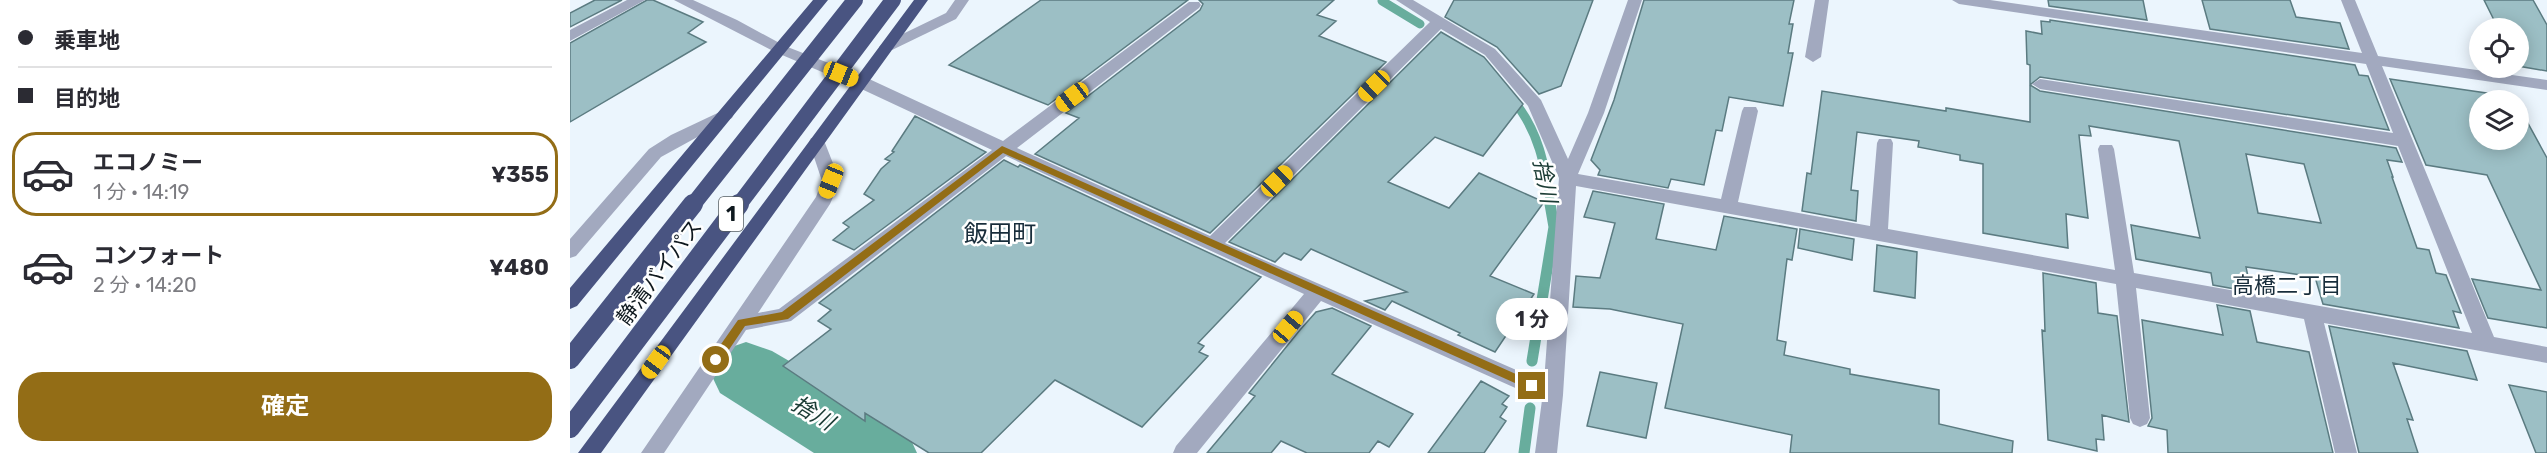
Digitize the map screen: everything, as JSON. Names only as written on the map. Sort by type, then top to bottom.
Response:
[{"type":"highway","points":[[570,301],[822,0]]},
{"type":"highway","name":"静清バイパス","points":[[570,359],[855,0]]},
{"type":"highway","name":"静清バイパス","points":[[570,428],[892,0]]},
{"type":"highway","points":[[589,453],[921,0]]},
{"type":"street","points":[[570,36],[638,0]]},
{"type":"street","points":[[681,0],[732,23],[780,49],[861,82],[1212,245],[1553,395]]},
{"type":"street","points":[[887,47],[951,16],[962,0]]},
{"type":"street","points":[[1403,0],[1490,52],[1534,104],[1568,178]]},
{"type":"street","points":[[1546,453],[1553,395],[1568,178],[1596,113],[1635,0]]},
{"type":"street","points":[[1813,57],[1822,0]]},
{"type":"street","points":[[1959,0],[2547,86]]},
{"type":"street","points":[[2348,0],[2486,343]]},
{"type":"street","points":[[742,323],[784,316],[1194,5]]},
{"type":"street","points":[[1212,245],[1439,22]]},
{"type":"street","points":[[2040,84],[2405,141]]},
{"type":"street","points":[[1728,206],[1750,111]]},
{"type":"street","points":[[570,251],[655,153],[726,114]]},
{"type":"street","points":[[652,453],[824,199],[831,181],[817,142]]},
{"type":"street","points":[[1878,233],[1885,143]]},
{"type":"street","points":[[2106,149],[2125,277],[2140,418]]},
{"type":"street","points":[[1568,178],[2547,355]]},
{"type":"street","points":[[1184,453],[1318,291]]},
{"type":"street","points":[[2312,311],[2346,453]]},
{"type":"building","points":[[595,0],[622,0],[570,27],[570,13]]},
{"type":"building","points":[[647,0],[653,0],[703,22],[688,33],[706,42],[570,122],[570,43]]},
{"type":"building","points":[[1041,0],[1188,0],[1048,105],[949,65]]},
{"type":"building","points":[[1199,0],[1334,0],[1317,15],[1336,21],[1319,36],[1386,62],[1210,233],[1035,154],[1079,118],[1066,113],[1200,10],[1203,4]]},
{"type":"building","points":[[1454,0],[1593,0],[1561,86],[1539,94],[1497,47],[1445,17]]},
{"type":"building","points":[[1644,0],[1794,0],[1789,24],[1793,24],[1788,53],[1793,53],[1783,106],[1729,97],[1722,131],[1716,130],[1704,185],[1671,179],[1668,188],[1598,175],[1600,170],[1591,160],[1614,100]]},
{"type":"building","points":[[2048,0],[2143,0],[2147,20],[2049,6]]},
{"type":"building","points":[[2202,0],[2290,0],[2296,17],[2340,23],[2349,49],[2210,29]]},
{"type":"building","points":[[2484,0],[2533,0],[2547,25],[2547,71],[2529,68],[2529,18],[2493,18]]},
{"type":"building","points":[[2050,20],[2355,65],[2359,75],[2368,76],[2389,130],[2040,77],[2030,85],[2026,31],[2042,34],[2041,21],[2050,22]]},
{"type":"building","points":[[1441,32],[1484,57],[1523,104],[1483,156],[1435,137],[1388,182],[1449,208],[1479,173],[1544,202],[1490,276],[1534,294],[1495,352],[1392,301],[1385,310],[1365,301],[1407,292],[1311,249],[1301,260],[1284,253],[1275,262],[1229,242]]},
{"type":"building","points":[[2390,79],[2469,90],[2469,150],[2529,150],[2529,125],[2547,158],[2547,328],[2488,318],[2472,279],[2541,290],[2487,175],[2426,165]]},
{"type":"building","points":[[2030,85],[2040,91],[2396,148],[2402,162],[2387,160],[2392,177],[2417,248],[2429,250],[2436,273],[2446,275],[2461,313],[2453,311],[2459,328],[2323,304],[2315,277],[2246,267],[2250,286],[2244,284],[2246,291],[2213,285],[2211,273],[2136,259],[2131,225],[2200,238],[2179,141],[2089,126],[2091,136],[2079,135],[2088,218],[2066,214],[2068,248],[1983,233],[1983,164],[1960,160],[1960,155],[1918,147],[1919,141],[1857,132],[1851,190],[1858,191],[1856,221],[1802,211],[1807,173],[1811,174],[1822,91],[2030,122]],"holes":[[[2246,154],[2304,164],[2321,223],[2258,213]]]},
{"type":"building","points":[[915,116],[986,152],[854,250],[833,240],[849,227],[843,223],[874,200],[864,194],[881,169],[890,161],[885,159],[894,152],[892,151]]},
{"type":"building","points":[[1004,160],[1018,167],[1020,165],[1261,277],[1198,343],[1204,346],[1199,352],[1208,356],[1142,427],[1055,380],[981,453],[929,453],[865,413],[865,421],[783,366],[831,329],[818,321],[831,310],[819,303]]},
{"type":"building","points":[[1593,191],[1664,204],[1656,239],[1716,250],[1724,216],[1797,229],[1792,260],[1787,259],[1777,340],[1786,342],[1784,355],[1850,369],[1850,374],[1939,390],[1939,424],[2013,441],[2012,453],[1790,453],[1792,435],[1665,408],[1683,324],[1610,309],[1573,307],[1576,276],[1600,278],[1615,223],[1584,217]]},
{"type":"building","points":[[1800,229],[1854,239],[1852,260],[1798,248]]},
{"type":"building","points":[[1877,245],[1917,252],[1915,298],[1874,291]]},
{"type":"building","points":[[2043,273],[2096,283],[2098,313],[2117,316],[2129,422],[2102,415],[2104,440],[2096,439],[2097,451],[2048,440],[2042,330],[2045,331]]},
{"type":"building","points":[[2217,305],[2250,311],[2257,342],[2309,352],[2333,453],[2168,453],[2167,430],[2148,426],[2152,418],[2142,320],[2223,335]]},
{"type":"building","points":[[1332,308],[1371,326],[1332,374],[1413,414],[1389,447],[1378,441],[1369,453],[1307,453],[1281,441],[1271,453],[1207,453],[1255,396],[1249,393],[1300,330],[1316,312]]},
{"type":"building","points":[[2329,326],[2467,351],[2477,380],[2393,363],[2413,420],[2407,419],[2418,453],[2359,453]]},
{"type":"building","points":[[1600,372],[1657,383],[1646,438],[1587,426]]},
{"type":"building","points":[[1481,381],[1509,396],[1502,404],[1507,407],[1500,417],[1506,421],[1484,453],[1428,453]]},
{"type":"building","points":[[2509,385],[2547,392],[2547,453],[2536,453]]},
{"type":"waterway","name":"捨川","points":[[1382,1],[1420,24]]},
{"type":"waterway","name":"捨川","points":[[1512,99],[1535,136],[1551,206]]},
{"type":"waterway","name":"捨川","points":[[1532,361],[1554,227],[1550,204]]},
{"type":"waterway","name":"捨川","points":[[746,372],[879,453]]},
{"type":"waterway","name":"捨川","points":[[1524,453],[1530,408]]},
{"type":"district","name":"飯田町","points":[[1000,234]]},
{"type":"district","name":"高橋二丁目","points":[[2287,285]]},
{"type":"route","points":[[716,360],[742,323],[784,316],[1002,149],[1212,245],[1532,386]]}]
